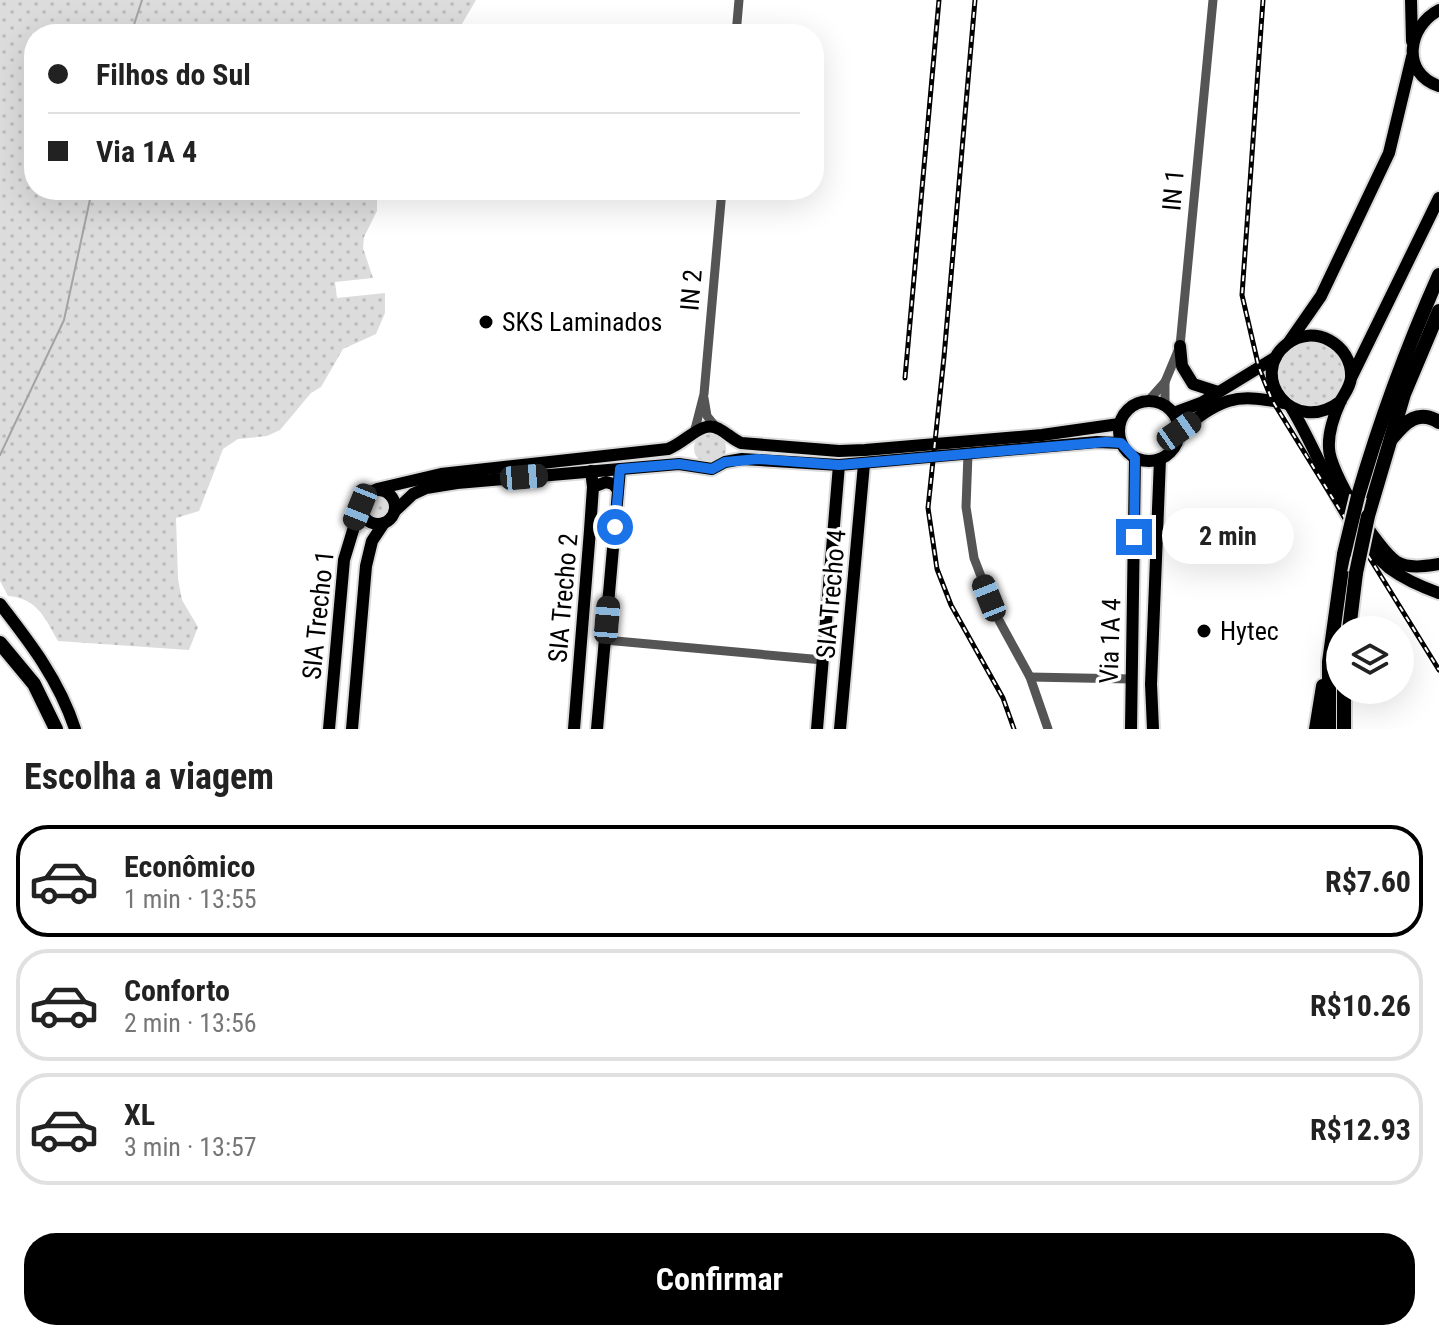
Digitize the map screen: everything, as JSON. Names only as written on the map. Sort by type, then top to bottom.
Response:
[{"type":"highway","points":[[1335,616],[1344,554],[1358,496],[1400,366],[1439,275]]},
{"type":"highway","points":[[1351,616],[1368,516],[1387,445],[1404,394],[1439,311]]},
{"type":"highway","points":[[1387,445],[1409,419],[1425,416],[1439,422]]},
{"type":"highway","points":[[0,643],[34,684],[56,729]]},
{"type":"highway","points":[[1316,729],[1326,674]]},
{"type":"highway","points":[[1329,704],[1329,729]]},
{"type":"highway","points":[[1344,704],[1344,729]]},
{"type":"main road","points":[[1341,401],[1318,414],[1253,397],[1237,398],[1222,403],[1179,431],[1174,448],[1160,459],[1149,461],[1135,458],[1121,443],[1119,424],[1129,407],[1149,400],[1169,409],[1201,403],[1276,357],[1321,296],[1389,153],[1400,118],[1412,51],[1411,0]]},
{"type":"main road","points":[[1439,10],[1423,23],[1412,51],[1418,71],[1425,79],[1439,86]]},
{"type":"main road","points":[[1439,198],[1341,401],[1328,443],[1331,463],[1343,487],[1383,549],[1395,560],[1407,565],[1439,564]]},
{"type":"main road","points":[[1288,343],[1299,337],[1325,337],[1337,344],[1345,354],[1351,379]]},
{"type":"main road","points":[[1180,346],[1182,366],[1193,384],[1218,392]]},
{"type":"main road","points":[[1276,357],[1273,381],[1277,393],[1288,406],[1356,528],[1378,556],[1403,577],[1439,593]]},
{"type":"main road","points":[[1169,409],[1179,431]]},
{"type":"main road","points":[[384,523],[368,521],[360,507],[367,493],[377,489],[441,474],[668,449],[704,427],[716,427],[728,437],[754,445],[851,451],[1042,435],[1119,424]]},
{"type":"main road","points":[[692,436],[690,457],[698,466]]},
{"type":"main road","points":[[725,462],[731,450],[728,437]]},
{"type":"main road","points":[[352,729],[366,566],[372,541],[406,500],[426,488],[679,464],[712,469],[725,462],[758,459],[864,464],[1097,442],[1121,443]]},
{"type":"main road","name":"Via 1A 4","points":[[1131,729],[1135,458]]},
{"type":"main road","name":"Via 1A 4","points":[[1153,729],[1151,684],[1160,459]]},
{"type":"main road","name":"SIA Trecho 4","points":[[840,729],[864,464]]},
{"type":"main road","points":[[817,729],[839,465]]},
{"type":"main road","points":[[597,729],[620,469]]},
{"type":"main road","name":"SIA Trecho 2","points":[[574,729],[593,487],[591,471]]},
{"type":"main road","points":[[593,487],[606,482],[618,490]]},
{"type":"main road","points":[[377,489],[392,496],[395,511]]},
{"type":"main road","name":"SIA Trecho 1","points":[[329,729],[344,560],[360,507]]},
{"type":"main road","points":[[833,544],[845,538],[857,547]]},
{"type":"main road","points":[[0,604],[42,657],[59,687],[75,729]]},
{"type":"street","points":[[737,24],[739,0]]},
{"type":"street","name":"IN 1","points":[[1149,400],[1165,382],[1180,346],[1213,0]]},
{"type":"street","name":"IN 2","points":[[692,436],[704,394],[721,200]]},
{"type":"street","name":"IN 1","points":[[1165,382],[1169,409]]},
{"type":"street","name":"IN 2","points":[[704,394],[707,416],[716,427]]},
{"type":"street","points":[[968,454],[966,507],[974,558],[995,613],[1030,677],[1048,729]]},
{"type":"street","points":[[605,640],[823,660]]},
{"type":"street","points":[[1030,677],[1131,679]]},
{"type":"shaded area","points":[[0,0],[476,0],[462,24],[24,24],[24,200],[377,200],[377,211],[364,237],[363,248],[373,278],[335,282],[337,298],[385,293],[385,313],[376,334],[343,349],[321,387],[311,393],[280,430],[267,436],[238,439],[223,449],[199,511],[176,518],[178,579],[182,600],[198,627],[189,650],[58,641],[39,611],[26,601],[8,596],[0,581]]},
{"type":"shaded area","points":[[1307,342],[1317,343],[1335,353],[1342,360],[1348,377],[1340,395],[1318,409],[1290,401],[1279,374],[1288,352]]},
{"type":"shaded area","points":[[710,432],[721,437],[726,448],[721,459],[710,464],[699,459],[694,448],[699,437]]},
{"type":"shaded area","points":[[378,494],[387,498],[391,507],[387,516],[378,520],[369,516],[365,507],[369,498]]},
{"type":"waterway","points":[[134,24],[142,0]]},
{"type":"waterway","points":[[0,455],[64,320],[90,200]]},
{"type":"railway","points":[[905,378],[939,0]]},
{"type":"railway","points":[[975,0],[928,508],[937,569],[951,605],[1003,698],[1014,729]]},
{"type":"railway","points":[[1263,0],[1242,295],[1259,368],[1272,400],[1439,670]]},
{"type":"place","name":"SKS Laminados","points":[[486,322]]},
{"type":"place","name":"Hytec","points":[[1204,631]]},
{"type":"route","points":[[615,527],[620,469],[679,464],[712,469],[725,462],[742,459],[864,464],[1106,442],[1121,443],[1135,458],[1134,537]]}]
